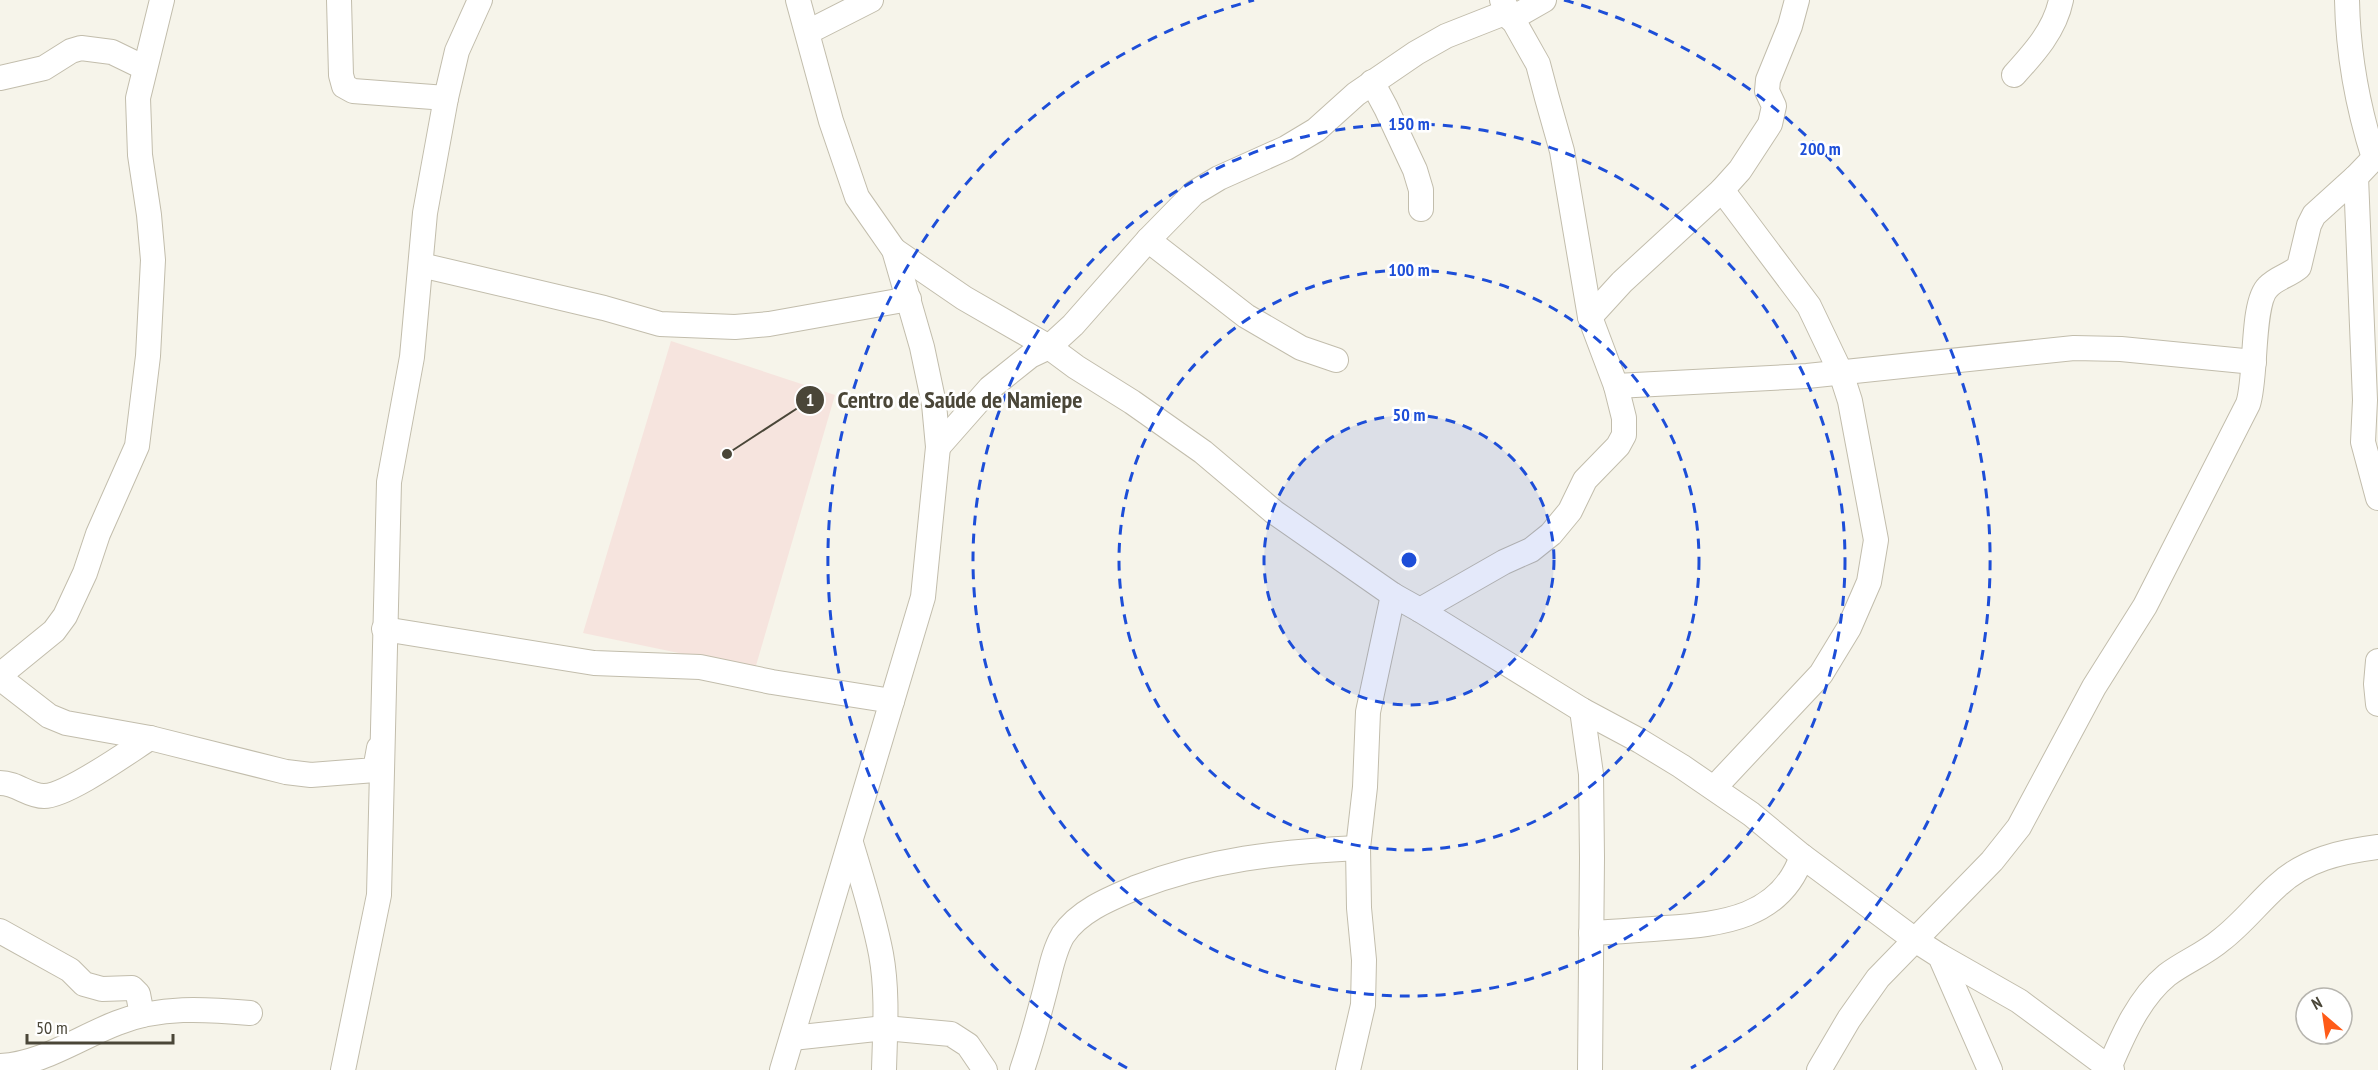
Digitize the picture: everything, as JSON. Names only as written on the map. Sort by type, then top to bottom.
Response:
[{"type":"street","points":[[162,0],[138,98],[138,132],[153,260],[148,356],[137,446],[65,616],[54,631],[0,676],[56,721],[150,738],[256,766],[311,776],[375,770],[382,732]]},
{"type":"street","points":[[339,0],[341,75],[344,86],[353,91],[446,98]]},
{"type":"street","points":[[344,1070],[379,895],[389,482],[411,357],[425,213],[446,98],[457,51],[480,0]]},
{"type":"street","points":[[782,1070],[923,597],[938,447],[934,404],[922,347],[894,250],[857,197],[831,121],[798,0]]},
{"type":"street","points":[[808,32],[870,0]]},
{"type":"street","points":[[938,447],[990,388],[1030,356],[1049,347],[1093,304],[1148,240],[1194,193],[1219,178],[1286,148],[1316,130],[1372,82],[1416,52],[1446,36],[1507,10],[1544,0]]},
{"type":"street","points":[[1590,317],[1622,282],[1722,190],[1740,170],[1770,124],[1774,106],[1767,91],[1768,80],[1790,26],[1797,0]]},
{"type":"street","points":[[2014,75],[2039,48],[2051,28],[2061,0]]},
{"type":"street","points":[[1819,1070],[1849,1019],[1878,978],[1992,861],[2032,807],[2094,687],[2145,606],[2248,404],[2252,391],[2256,323],[2264,291],[2269,285],[2299,267],[2309,225],[2314,215],[2376,156],[2367,135],[2348,37],[2347,0]]},
{"type":"street","points":[[1420,610],[1504,561],[1531,550],[1561,523],[1570,511],[1585,480],[1618,446],[1624,435],[1624,418],[1616,386],[1590,317],[1562,151],[1538,64],[1507,10]]},
{"type":"street","points":[[0,78],[44,68],[71,51],[81,48],[112,52],[145,68]]},
{"type":"street","points":[[1372,82],[1415,170],[1421,190],[1421,209]]},
{"type":"street","points":[[2356,177],[2365,400],[2363,442],[2378,498]]},
{"type":"street","points":[[1714,788],[1821,674],[1849,628],[1869,582],[1876,540],[1850,401],[1841,373],[1809,306],[1722,190]]},
{"type":"street","points":[[1148,240],[1246,316],[1301,348],[1336,360]]},
{"type":"street","points":[[894,250],[964,298],[1049,347],[1203,452],[1274,512],[1393,595],[1582,710],[1640,741],[1714,788],[1915,940],[2019,1001],[2110,1069],[2123,1035],[2139,1007],[2165,977],[2220,941],[2257,908],[2277,886],[2299,869],[2340,852],[2378,848]]},
{"type":"street","points":[[421,264],[604,308],[660,324],[735,327],[769,324],[909,299]]},
{"type":"street","points":[[1616,386],[1841,373],[2074,348],[2121,349],[2254,362]]},
{"type":"street","points":[[1348,1070],[1363,1005],[1364,990],[1358,848],[1365,787],[1368,712],[1393,595]]},
{"type":"street","points":[[384,629],[594,663],[700,667],[772,682],[892,701]]},
{"type":"street","points":[[2378,661],[2378,704]]},
{"type":"street","points":[[1582,710],[1591,774],[1590,1070]]},
{"type":"street","points":[[0,783],[13,784],[37,795],[46,796],[75,785],[150,738]]},
{"type":"street","points":[[851,843],[882,956],[886,1001],[884,1070]]},
{"type":"street","points":[[1022,1070],[1057,946],[1070,926],[1090,910],[1126,892],[1165,877],[1205,866],[1263,855],[1358,848]]},
{"type":"street","points":[[1591,933],[1708,925],[1738,918],[1760,908],[1780,893],[1796,876],[1802,856]]},
{"type":"street","points":[[0,931],[70,970],[84,984],[102,989],[132,988],[138,994],[141,1015]]},
{"type":"street","points":[[1940,956],[1990,1070]]},
{"type":"street","points":[[0,1066],[38,1060],[68,1044],[141,1015],[192,1009],[250,1013]]},
{"type":"street","points":[[792,1038],[885,1028],[951,1034],[960,1037],[968,1045],[985,1070]]},
{"type":"shaded area","points":[[671,341],[835,395],[755,669],[583,633]]},
{"type":"place","name":"Centro de Saúde de Namiepe","points":[[727,454]]}]
